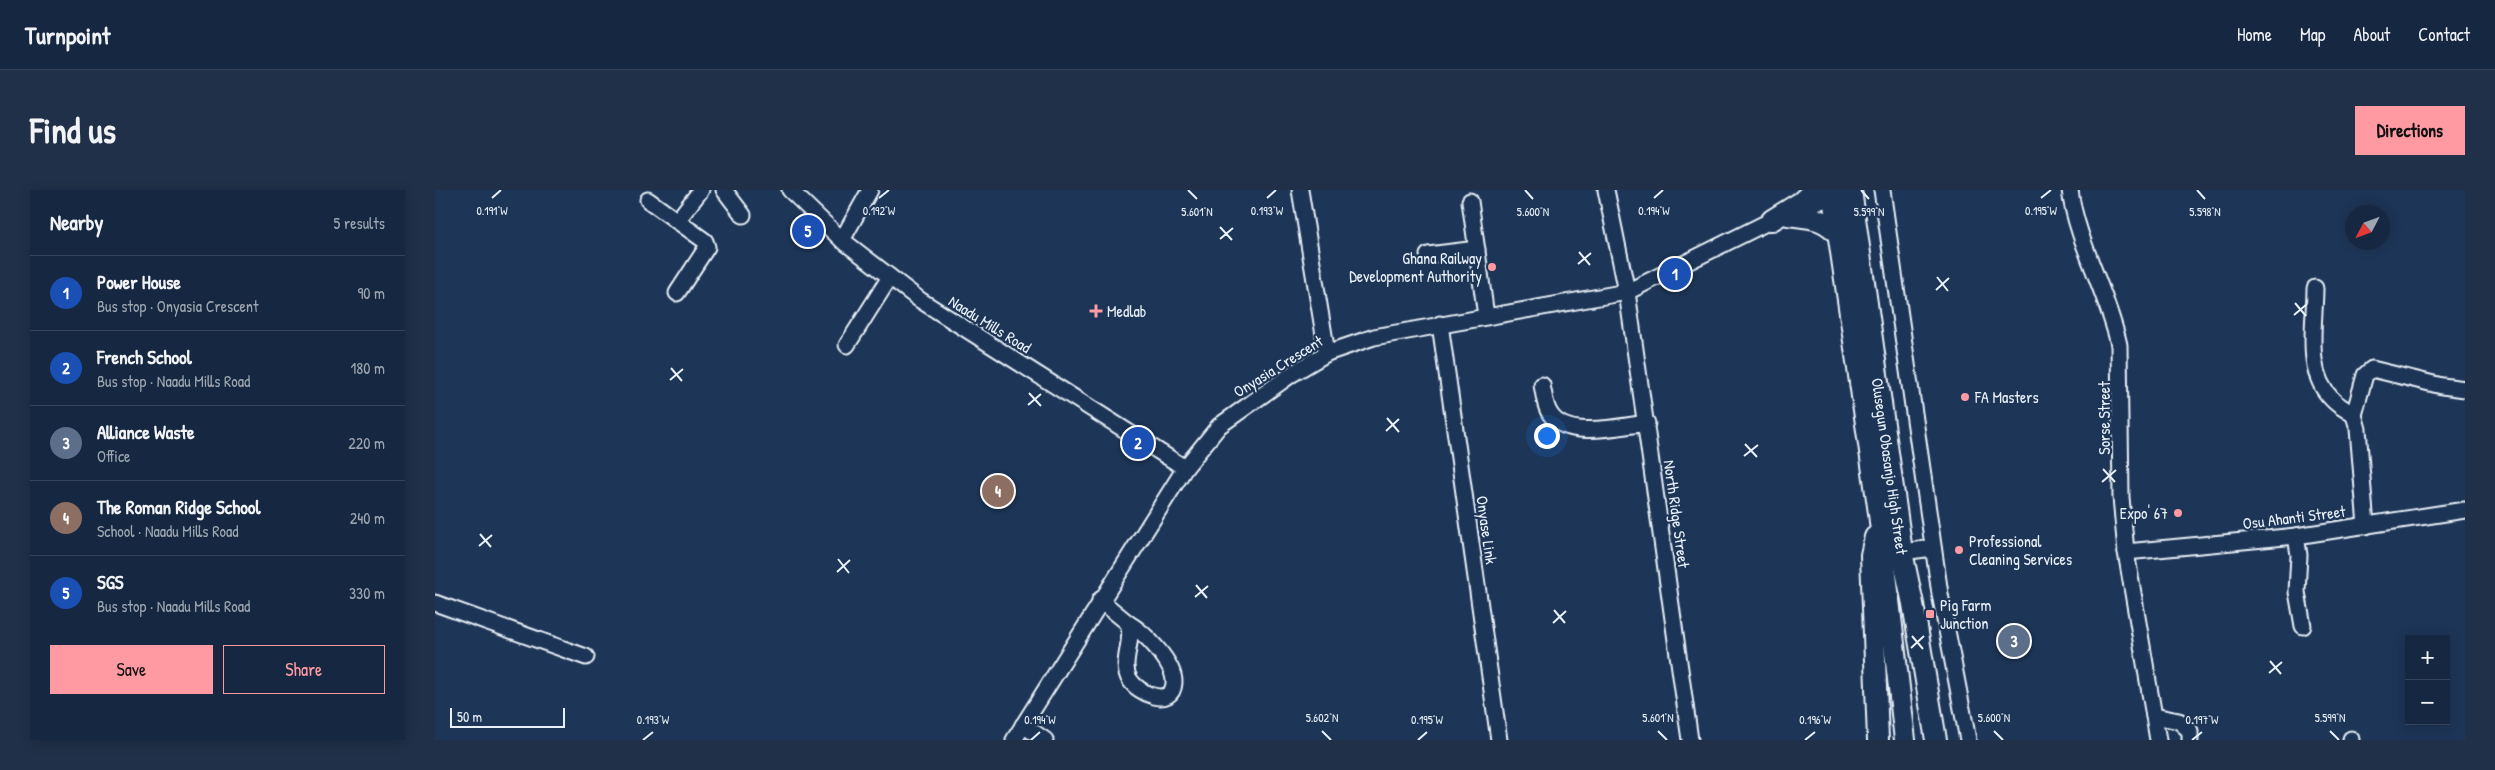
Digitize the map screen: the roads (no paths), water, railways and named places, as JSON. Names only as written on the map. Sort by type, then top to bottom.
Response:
[{"type":"main road","points":[[1780,218],[1836,191]]},
{"type":"main road","name":"Olusegun Obasanjo High Street","points":[[1836,191],[1839,236],[1879,513],[1905,740]]},
{"type":"main road","name":"Olusegun Obasanjo High Street","points":[[1836,191],[1901,552],[1913,604],[1936,740]]},
{"type":"main road","points":[[1780,218],[1819,219],[1829,224],[1839,236]]},
{"type":"main road","points":[[1878,740],[1871,555],[1879,513]]},
{"type":"street","points":[[677,221],[701,190]]},
{"type":"street","points":[[724,190],[743,216]]},
{"type":"street","name":"Naadu Mills Road","points":[[791,190],[841,240],[920,300],[1185,468]]},
{"type":"street","points":[[841,240],[869,190]]},
{"type":"street","points":[[1300,190],[1327,354]]},
{"type":"street","name":"North Ridge Street","points":[[1606,190],[1627,292],[1647,423],[1690,740]]},
{"type":"street","points":[[1883,190],[1933,548],[1968,740]]},
{"type":"street","name":"Sorse Street","points":[[2070,190],[2079,225],[2114,321],[2119,345],[2121,497],[2126,552],[2157,740]]},
{"type":"street","points":[[648,200],[705,241],[707,247],[677,293]]},
{"type":"street","points":[[1470,201],[1486,316]]},
{"type":"street","name":"Onyasia Crescent","points":[[1013,740],[1185,468],[1219,426],[1257,398],[1327,354],[1374,337],[1627,292],[1780,218]]},
{"type":"street","points":[[1429,255],[1477,250]]},
{"type":"street","points":[[847,345],[890,277]]},
{"type":"street","points":[[2315,288],[2314,368],[2320,383],[2332,400],[2354,416]]},
{"type":"street","name":"Onyase Link","points":[[1440,324],[1499,740]]},
{"type":"street","points":[[2366,526],[2358,429],[2354,416],[2365,376],[2372,369],[2442,386],[2465,389]]},
{"type":"street","points":[[1542,385],[1550,414],[1563,426],[1584,430],[1647,423]]},
{"type":"street","name":"Osu Ahanti Street","points":[[2126,552],[2296,536],[2465,510]]},
{"type":"street","points":[[2296,536],[2299,556],[2297,592],[2303,626]]},
{"type":"street","points":[[1901,552],[1933,548]]},
{"type":"street","points":[[1100,600],[1128,623],[1151,642],[1171,671],[1174,682],[1172,691],[1166,696],[1157,698],[1140,691],[1129,679],[1126,669],[1131,636],[1128,623]]},
{"type":"street","points":[[435,603],[587,658]]},
{"type":"street","points":[[2154,716],[2179,721],[2190,731],[2190,740]]},
{"type":"street","points":[[1023,725],[1045,740]]},
{"type":"place","name":"SGS","points":[[808,231]]},
{"type":"place","name":"Ghana Railway Development Authority","points":[[1492,267]]},
{"type":"place","name":"Power House","points":[[1675,274]]},
{"type":"place","name":"Medlab","points":[[1096,311]]},
{"type":"place","name":"FA Masters","points":[[1965,397]]},
{"type":"place","name":"French School","points":[[1138,443]]},
{"type":"place","name":"The Roman Ridge School","points":[[998,491]]},
{"type":"place","name":"Expo' 67","points":[[2178,513]]},
{"type":"place","name":"Professional Cleaning Services","points":[[1959,550]]},
{"type":"place","name":"Pig Farm Junction","points":[[1930,614]]},
{"type":"place","name":"Alliance Waste","points":[[2014,641]]}]
